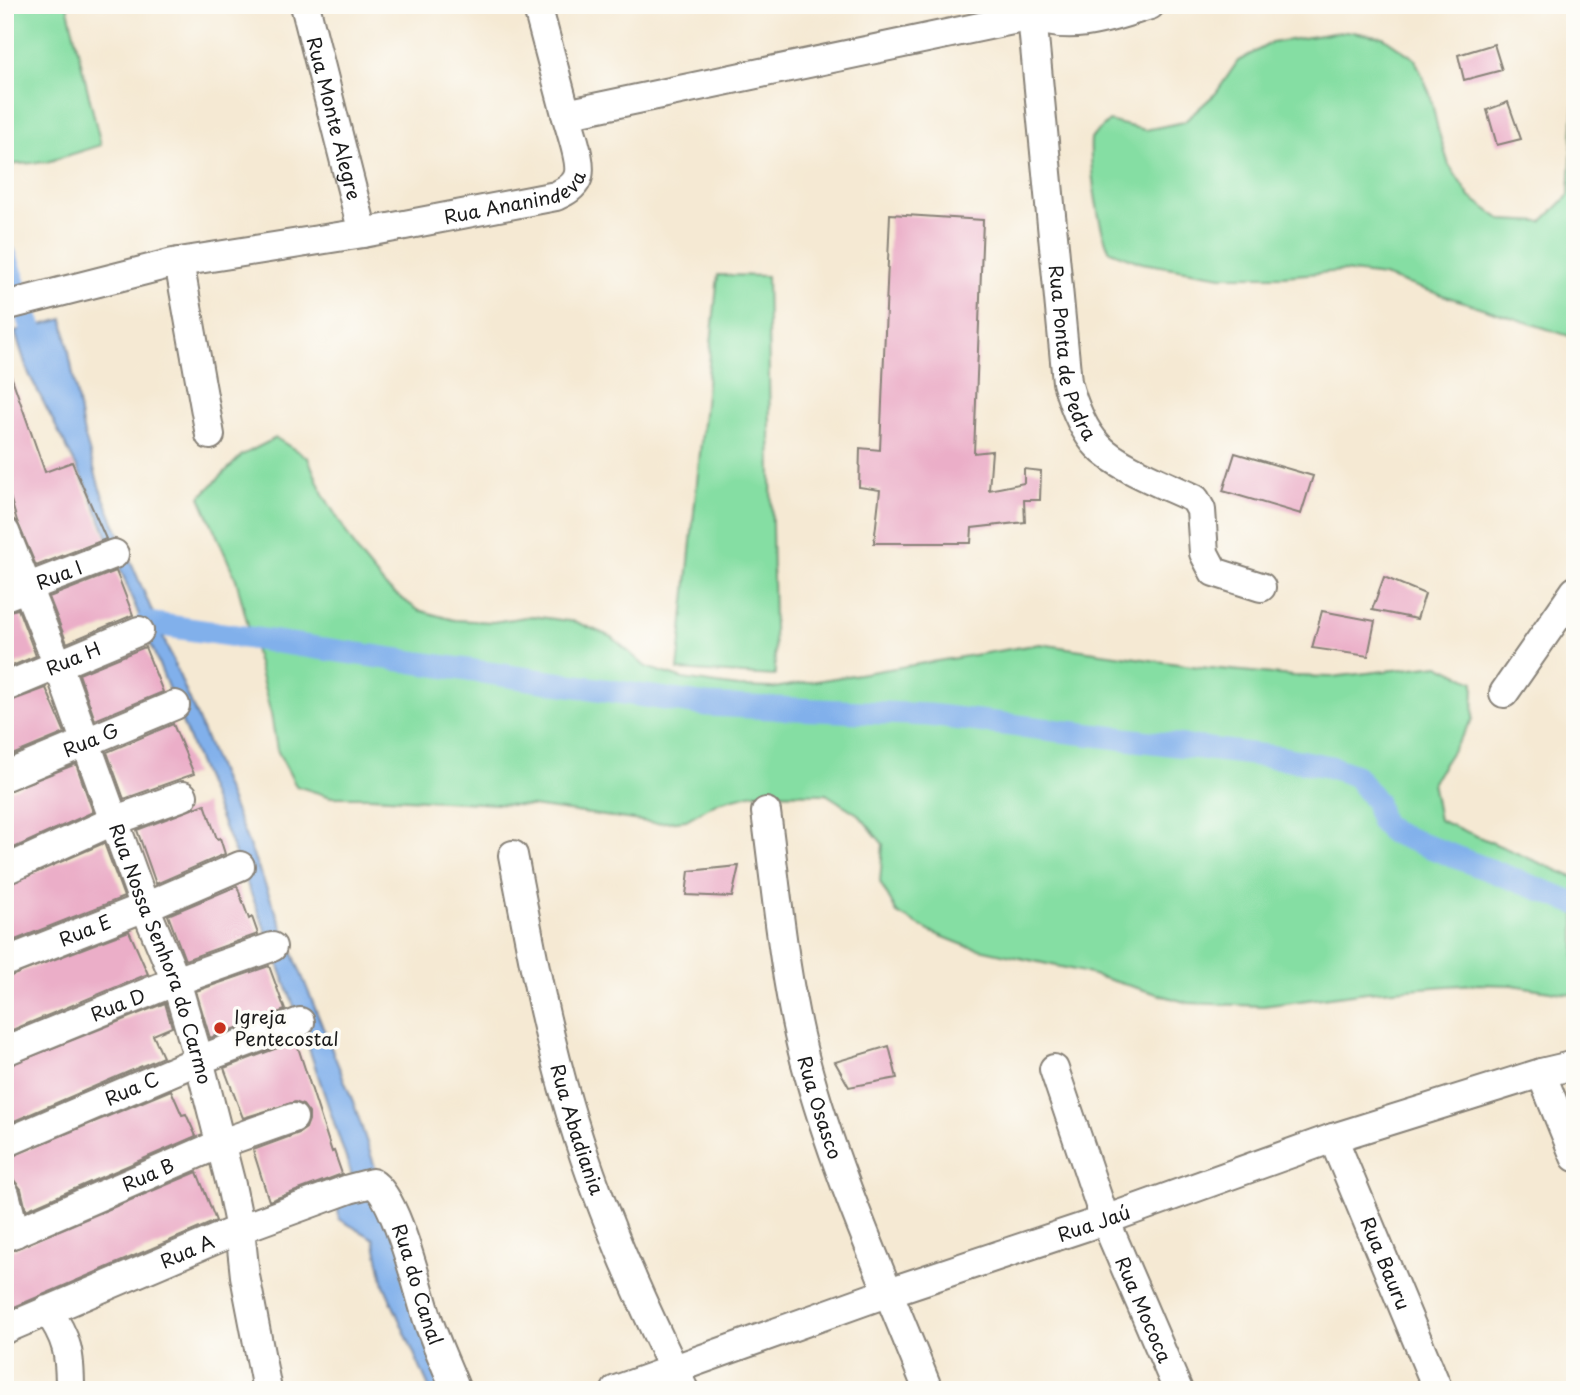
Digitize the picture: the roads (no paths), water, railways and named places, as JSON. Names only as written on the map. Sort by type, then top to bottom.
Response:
[{"type":"street","name":"Rua Monte Alegre","points":[[305,5],[363,233]]},
{"type":"street","points":[[537,5],[566,114],[1027,11],[1046,22],[1067,25],[1096,22],[1150,5]]},
{"type":"street","name":"Rua Ponta de Pedra","points":[[1027,11],[1067,382],[1074,407],[1098,446],[1106,453],[1195,499],[1201,510],[1204,553],[1214,572],[1261,587]]},
{"type":"street","name":"Rua Ananindeva","points":[[5,306],[179,262],[363,233],[556,196],[570,188],[578,178],[579,165],[566,114]]},
{"type":"street","points":[[179,262],[210,435]]},
{"type":"street","name":"Rua Nossa Senhora do Carmo","points":[[5,532],[16,592],[58,665],[84,744],[145,907],[176,981],[222,1143],[240,1229],[245,1276],[267,1390]]},
{"type":"street","name":"Rua I","points":[[16,592],[114,554]]},
{"type":"street","points":[[1504,693],[1575,592]]},
{"type":"street","name":"Rua H","points":[[5,687],[139,631]]},
{"type":"street","name":"Rua G","points":[[5,776],[175,705]]},
{"type":"street","points":[[5,870],[113,821],[183,796]]},
{"type":"street","name":"Rua Osasco","points":[[765,812],[790,987],[805,1059],[832,1147],[928,1390]]},
{"type":"street","name":"Rua Abadiania","points":[[513,855],[541,999],[568,1104],[600,1200],[678,1379]]},
{"type":"street","name":"Rua E","points":[[5,962],[240,866]]},
{"type":"street","name":"Rua D","points":[[5,1051],[176,981],[272,947]]},
{"type":"street","name":"Rua C","points":[[5,1143],[199,1060],[300,1022]]},
{"type":"street","name":"Rua Jaú","points":[[616,1390],[678,1379],[889,1292],[1105,1220],[1333,1138],[1541,1073],[1575,1065]]},
{"type":"street","name":"Rua Mococa","points":[[1054,1069],[1105,1220],[1178,1390]]},
{"type":"street","points":[[1541,1073],[1575,1157]]},
{"type":"street","name":"Rua B","points":[[10,1235],[222,1143],[293,1118]]},
{"type":"street","name":"Rua Bauru","points":[[1333,1138],[1438,1390]]},
{"type":"street","name":"Rua A","points":[[5,1329],[240,1229],[363,1185]]},
{"type":"street","name":"Rua do Canal","points":[[363,1185],[379,1187],[396,1219],[429,1323],[456,1390]]},
{"type":"street","points":[[5,1194],[10,1235]]},
{"type":"street","points":[[47,1310],[61,1329],[68,1352],[70,1390]]},
{"type":"water","points":[[63,319],[83,430],[100,489],[197,717],[354,1104],[449,1390],[430,1390],[384,1285],[374,1239],[339,1219],[337,1200],[355,1185],[300,1022],[89,491],[28,372],[15,332]]},
{"type":"waterway","points":[[5,254],[16,286]]},
{"type":"waterway","points":[[28,319],[40,356]]},
{"type":"waterway","points":[[147,623],[707,705],[929,715],[1283,758],[1331,767],[1356,776],[1376,802],[1381,821],[1391,832],[1575,903]]},
{"type":"place","name":"Igreja Pentecostal","points":[[220,1028]]}]
